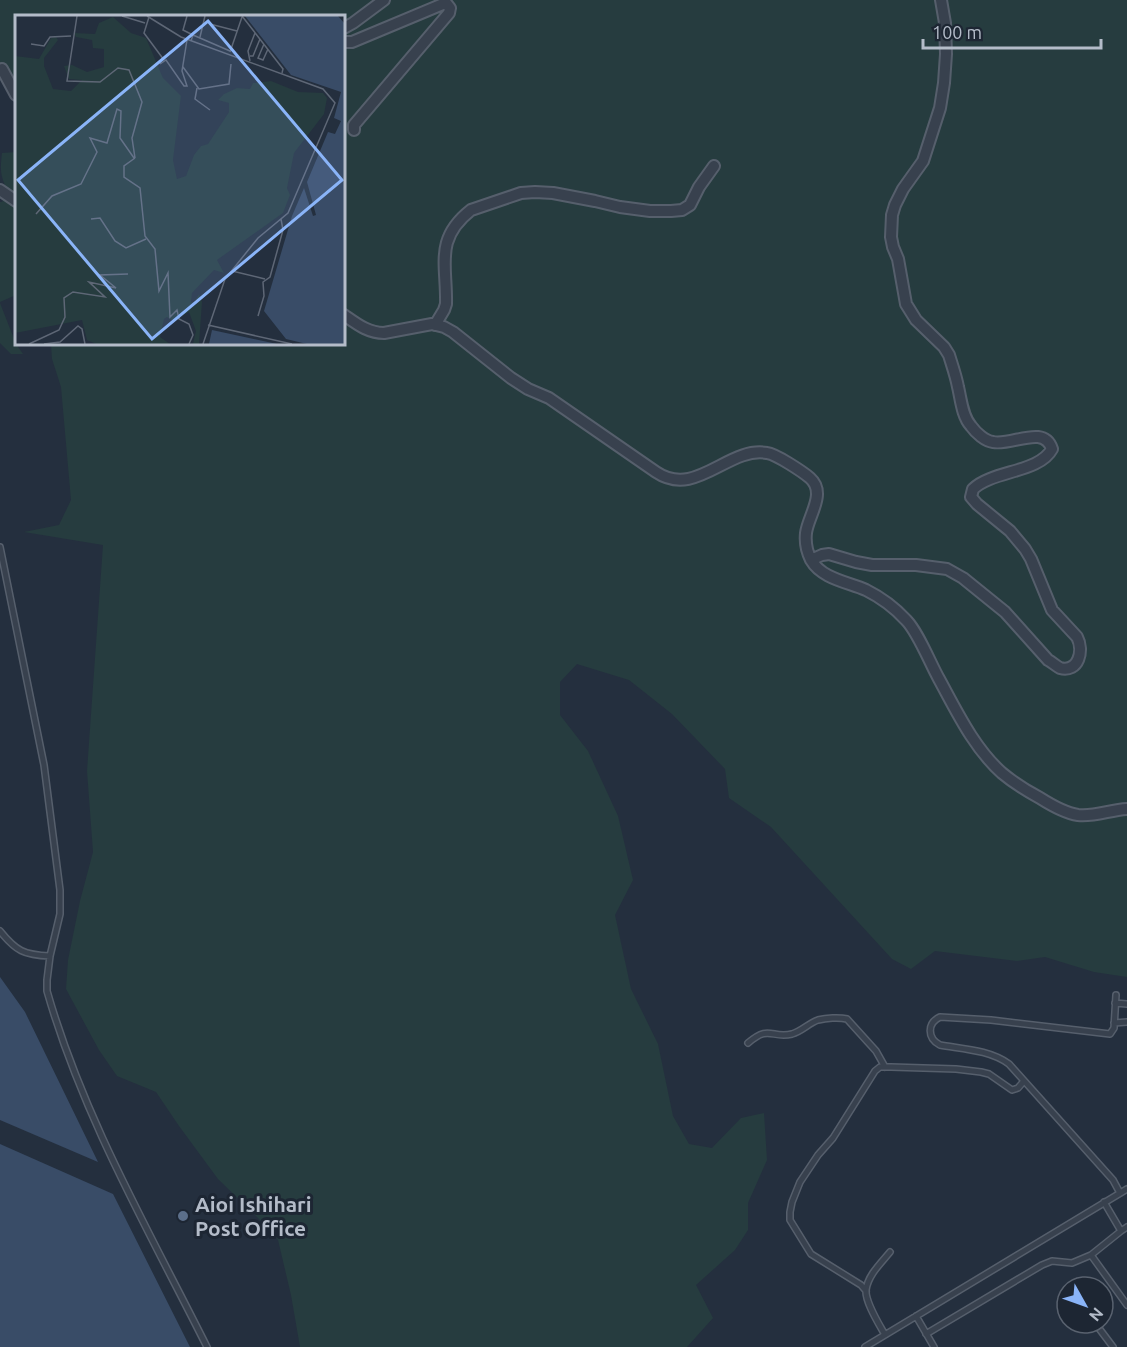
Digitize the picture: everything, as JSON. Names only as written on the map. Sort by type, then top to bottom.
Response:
[{"type":"street","points":[[345,27],[384,0]]},
{"type":"street","points":[[811,560],[829,554],[872,566],[916,565],[948,569],[963,578],[1005,612],[1056,666],[1071,667],[1080,657],[1080,642],[1052,610],[1025,549],[1010,531],[977,504],[971,496],[973,489],[984,481],[1031,465],[1048,456],[1052,446],[1046,439],[1038,436],[1008,442],[993,442],[971,427],[965,416],[947,351],[916,320],[906,304],[898,259],[893,247],[892,215],[895,205],[903,189],[923,161],[940,108],[946,54],[945,23],[940,0]]},
{"type":"street","points":[[345,42],[352,42],[442,3],[446,3],[450,8],[449,13],[354,125],[354,130]]},
{"type":"street","points":[[2,69],[15,93]]},
{"type":"street","points":[[435,325],[446,304],[443,263],[448,239],[458,223],[471,210],[521,193],[535,192],[650,211],[682,210],[690,205],[714,166]]},
{"type":"street","points":[[0,190],[15,200]]},
{"type":"street","points":[[345,316],[363,328],[377,333],[424,325],[444,327],[520,384],[549,398],[663,477],[673,480],[686,479],[708,473],[741,456],[751,454],[766,452],[779,458],[811,479],[816,488],[816,500],[806,531],[806,544],[811,560],[830,576],[878,597],[905,618],[969,732],[989,760],[1020,787],[1077,815],[1094,815],[1127,809]]},
{"type":"lane","points":[[0,547],[2,571],[44,765],[61,903],[50,956],[47,991],[82,1093],[114,1163],[207,1347]]},
{"type":"lane","points":[[0,931],[27,954],[50,956]]},
{"type":"lane","points":[[1116,995],[1114,1029],[1110,1034],[991,1020],[940,1017],[930,1026],[930,1034],[934,1042],[940,1045],[991,1055],[1009,1064],[1113,1180],[1120,1192]]},
{"type":"lane","points":[[1115,1003],[1127,1004]]},
{"type":"lane","points":[[748,1043],[758,1035],[768,1032],[781,1035],[793,1034],[819,1020],[842,1018],[847,1019],[876,1051],[885,1067]]},
{"type":"lane","points":[[1114,1023],[1127,1022]]},
{"type":"lane","points":[[885,1335],[872,1311],[866,1291],[861,1285],[811,1254],[790,1220],[792,1202],[800,1182],[818,1155],[834,1138],[875,1071],[880,1067],[981,1072],[989,1074],[1012,1090],[1018,1088],[1024,1081]]},
{"type":"lane","points":[[865,1347],[1127,1189]]},
{"type":"lane","points":[[926,1334],[1042,1265],[1052,1261],[1072,1263],[1091,1255],[1124,1229],[1104,1202]]},
{"type":"lane","points":[[866,1291],[872,1275],[890,1252]]},
{"type":"lane","points":[[1091,1255],[1127,1305]]},
{"type":"lane","points":[[915,1316],[934,1347]]},
{"type":"lane","points":[[1101,1347],[1111,1344]]},
{"type":"green space","points":[[0,0],[1127,0],[1127,977],[1094,972],[1045,957],[1017,961],[935,951],[911,969],[892,959],[771,827],[729,798],[725,769],[672,714],[629,680],[577,664],[560,682],[560,715],[588,751],[618,816],[633,880],[615,915],[631,989],[658,1044],[673,1116],[689,1144],[712,1148],[741,1118],[764,1113],[767,1160],[748,1203],[748,1230],[735,1250],[696,1285],[713,1318],[687,1347],[300,1347],[278,1240],[218,1179],[156,1092],[117,1076],[99,1050],[66,989],[68,960],[93,852],[87,771],[103,545],[24,532],[59,525],[71,500],[61,387],[52,359],[51,345],[345,345],[345,15],[15,15],[15,80],[9,70],[0,63]]},
{"type":"green space","points":[[15,152],[15,295],[0,302],[0,202],[8,192],[1,173],[2,153]]},
{"type":"green space","points":[[0,303],[15,345],[23,354],[11,354],[0,343]]},
{"type":"water","points":[[0,977],[25,1012],[98,1162],[0,1120]]},
{"type":"water","points":[[0,1144],[113,1194],[190,1347],[0,1347]]},
{"type":"place","name":"Aioi Ishihari Post Office","points":[[183,1216]]}]
